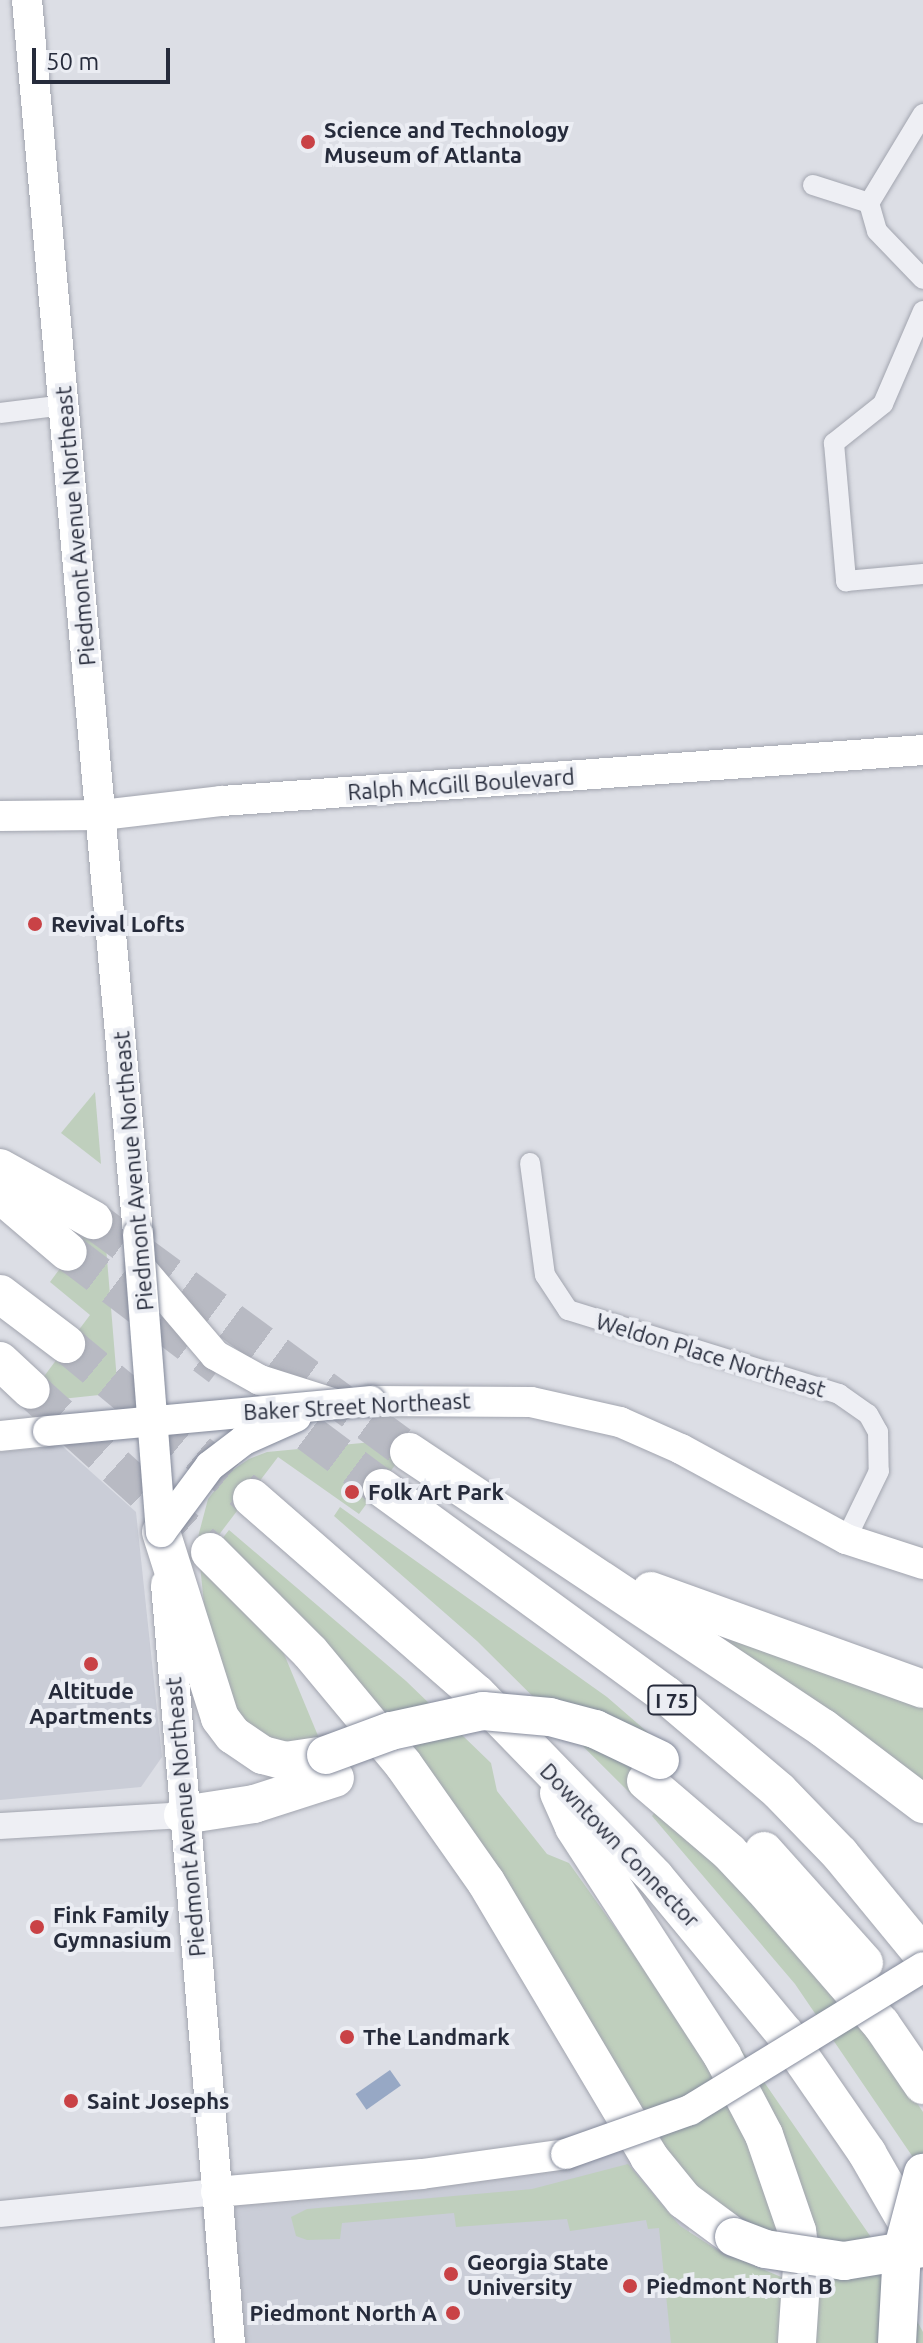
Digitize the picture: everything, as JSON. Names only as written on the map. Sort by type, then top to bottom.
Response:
[{"type":"highway","points":[[0,1168],[93,1220]]},
{"type":"highway","points":[[0,1194],[68,1252]]},
{"type":"highway","points":[[0,1294],[66,1344]]},
{"type":"highway","points":[[0,1361],[31,1390]]},
{"type":"highway","points":[[409,1452],[860,1753],[923,1804]]},
{"type":"highway","name":"I 75","points":[[382,1488],[666,1695],[779,1791],[840,1854],[923,1955]]},
{"type":"highway","name":"Downtown Connector","points":[[252,1498],[403,1625],[655,1877],[785,2034],[867,2153],[923,2249]]},
{"type":"highway","points":[[161,1532],[212,1698],[227,1726],[263,1755],[330,1766]]},
{"type":"highway","points":[[549,1544],[687,1607],[923,1689]]},
{"type":"highway","points":[[210,1552],[310,1652],[403,1764],[486,1882],[649,2157],[684,2200],[734,2237],[778,2252],[844,2261],[923,2249]]},
{"type":"highway","points":[[880,1675],[923,1680]]},
{"type":"highway","points":[[183,1815],[254,1804],[391,1731],[483,1711],[550,1717],[595,1729],[653,1770],[727,1815],[802,1892],[923,2043]]},
{"type":"highway","points":[[549,1770],[574,1827],[722,2055],[764,2135],[797,2231],[802,2309],[797,2343]]},
{"type":"highway","points":[[653,1770],[774,1900],[881,2024],[923,2085]]},
{"type":"highway","points":[[897,2343],[902,2252],[923,2173]]},
{"type":"main road","name":"Piedmont Avenue Northeast","points":[[27,0],[102,815],[183,1815],[230,2343]]},
{"type":"main road","name":"Ralph McGill Boulevard","points":[[0,816],[102,815],[222,801],[923,750]]},
{"type":"main road","points":[[141,1268],[215,1355],[268,1384],[334,1404]]},
{"type":"main road","name":"Baker Street Northeast","points":[[0,1436],[371,1401],[467,1398],[580,1411],[643,1431],[846,1539],[923,1564]]},
{"type":"main road","points":[[161,1532],[190,1489],[222,1456],[280,1422],[334,1404]]},
{"type":"main road","points":[[216,2192],[422,2174],[566,2154],[690,2110],[923,1967]]},
{"type":"street","points":[[923,114],[869,203],[877,231],[923,279]]},
{"type":"street","points":[[813,185],[869,203]]},
{"type":"street","points":[[923,311],[883,404],[834,443],[846,581],[923,574]]},
{"type":"street","points":[[0,413],[64,405]]},
{"type":"street","name":"Weldon Place Northeast","points":[[530,1163],[545,1275],[568,1310],[839,1394],[868,1414],[878,1432],[879,1471],[846,1539]]},
{"type":"street","points":[[0,1826],[183,1815]]},
{"type":"street","points":[[0,2214],[216,2192]]},
{"type":"shaded area","points":[[62,1446],[136,1512],[162,1757],[141,1787],[0,1800],[0,1452]]},
{"type":"shaded area","name":"Georgia State University","points":[[677,2142],[704,2343],[213,2343],[201,2206]]},
{"type":"green space","points":[[95,1092],[101,1164],[61,1133]]},
{"type":"green space","points":[[103,1210],[118,1393],[24,1403],[90,1315],[50,1282]]},
{"type":"green space","name":"Folk Art Park","points":[[415,1438],[359,1514],[278,1457],[199,1561],[198,1537],[208,1499],[228,1473],[249,1459],[267,1452]]},
{"type":"green space","points":[[340,1507],[607,1697],[667,1749],[634,1797],[477,1641],[334,1516]]},
{"type":"green space","points":[[229,1530],[406,1681],[491,1763],[497,1791],[547,1854],[569,1863],[668,2002],[739,2115],[786,2237],[745,2223],[693,2187],[218,1544]]},
{"type":"green space","points":[[200,1565],[282,1649],[321,1743],[306,1747],[241,1730],[205,1614]]},
{"type":"green space","points":[[703,1625],[923,1707],[923,1785]]},
{"type":"green space","points":[[658,1808],[787,1933],[900,2078],[923,2112],[923,2172],[795,1984],[652,1816]]},
{"type":"green space","points":[[704,1995],[875,2243],[923,2332],[923,2343],[809,2343],[811,2332]]},
{"type":"green space","points":[[628,2164],[680,2226],[719,2251],[791,2281],[786,2343],[671,2343],[659,2228],[648,2229],[646,2220],[570,2231],[567,2219],[456,2227],[454,2213],[342,2223],[340,2239],[307,2240],[296,2236],[291,2217],[307,2209],[532,2189]]},
{"type":"water","points":[[390,2070],[401,2086],[366,2110],[356,2094]]},
{"type":"tunnel","points":[[93,1220],[409,1452]]},
{"type":"tunnel","points":[[68,1252],[220,1367]]},
{"type":"tunnel","points":[[66,1344],[252,1498]]},
{"type":"tunnel","points":[[31,1390],[210,1552]]},
{"type":"tunnel","points":[[263,1399],[382,1488]]},
{"type":"place","name":"Science and Technology Museum of Atlanta","points":[[308,142]]},
{"type":"place","name":"Revival Lofts","points":[[35,924]]},
{"type":"place","name":"Folk Art Park","points":[[352,1492]]},
{"type":"place","name":"Altitude Apartments","points":[[91,1664]]},
{"type":"place","name":"Fink Family Gymnasium","points":[[37,1927]]},
{"type":"place","name":"The Landmark","points":[[347,2037]]},
{"type":"place","name":"Saint Josephs","points":[[71,2101]]},
{"type":"place","name":"Georgia State University","points":[[451,2274]]},
{"type":"place","name":"Piedmont North B","points":[[630,2286]]},
{"type":"place","name":"Piedmont North A","points":[[453,2313]]}]
